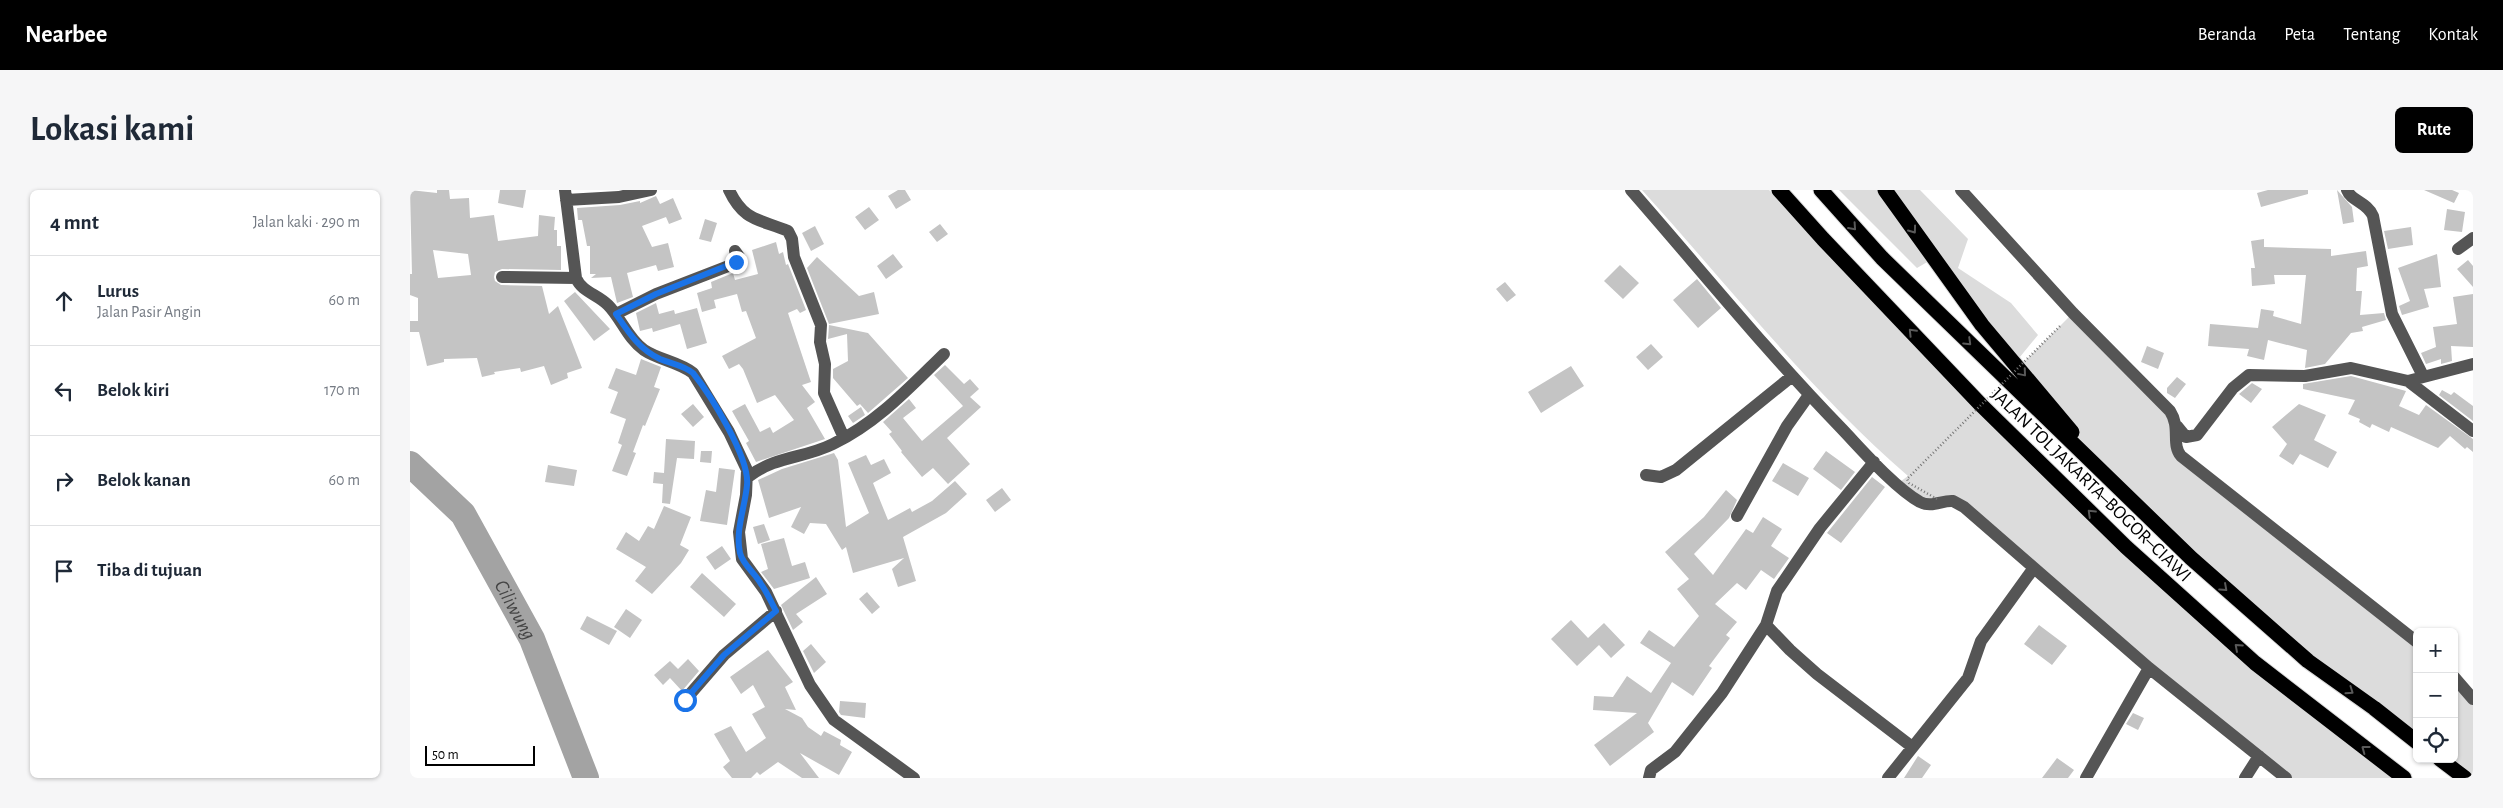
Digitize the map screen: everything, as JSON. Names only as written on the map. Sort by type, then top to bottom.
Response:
[{"type":"highway","points":[[1769,190],[1823,239]]},
{"type":"highway","name":"JALAN TOL JAKARTA–BOGOR–CIAWI","points":[[1779,190],[1981,405],[2126,547],[2255,663],[2404,778]]},
{"type":"highway","name":"JALAN TOL JAKARTA–BOGOR–CIAWI","points":[[1821,190],[1882,258],[2163,532],[2308,661],[2374,708],[2413,739]]},
{"type":"highway","points":[[1885,190],[1982,325],[2086,448],[2163,532]]},
{"type":"highway","points":[[2445,763],[2465,778]]},
{"type":"street","points":[[651,190],[619,197],[565,195],[576,278],[580,286],[600,298],[616,314],[642,349],[660,359],[687,368],[697,378],[741,454],[748,477],[739,532],[739,551],[742,559],[761,584],[776,611],[810,686],[834,720],[914,778]]},
{"type":"street","points":[[729,190],[747,216],[788,232],[792,239],[794,257],[822,325],[820,342],[825,364],[824,393],[844,438]]},
{"type":"street","points":[[1631,190],[1760,338],[1791,377],[1874,462],[1921,502],[1931,504],[1950,500],[1957,502],[2149,668],[2286,778]]},
{"type":"street","points":[[1961,190],[2073,312],[2163,404],[2186,437],[2197,435],[2233,388],[2249,376],[2305,376],[2351,368],[2408,380],[2473,431]]},
{"type":"street","points":[[2347,190],[2350,196],[2366,205],[2374,216],[2392,314],[2423,376]]},
{"type":"street","points":[[2458,249],[2473,238]]},
{"type":"street","points":[[616,314],[656,294],[731,265],[740,258],[736,251]]},
{"type":"street","points":[[502,277],[576,278]]},
{"type":"street","points":[[748,477],[763,466],[774,461],[821,449],[844,438],[873,420],[944,354]]},
{"type":"street","points":[[2408,380],[2473,364]]},
{"type":"street","points":[[1646,475],[1661,477],[1676,470],[1791,377]]},
{"type":"street","points":[[1737,516],[1787,426],[1808,395]]},
{"type":"street","points":[[2177,426],[2176,446],[2181,456],[2413,639]]},
{"type":"street","points":[[1649,778],[1650,770],[1676,752],[1722,693],[1766,625],[1777,591],[1820,528],[1874,462]]},
{"type":"street","points":[[1888,778],[1968,678],[1981,641],[2034,569]]},
{"type":"street","points":[[685,700],[724,655],[776,611]]},
{"type":"street","points":[[1766,625],[1806,664],[1912,746]]},
{"type":"street","points":[[2086,778],[2149,668]]},
{"type":"street","points":[[2458,682],[2473,699]]},
{"type":"street","points":[[2245,778],[2259,756]]},
{"type":"path","points":[[1937,500],[1909,483],[1907,479],[2061,326]]},
{"type":"shaded area","points":[[1642,190],[1769,190],[1823,239],[2126,547],[2405,778],[2286,778],[1964,507],[1936,504],[1897,484],[1908,476],[1837,409]]},
{"type":"shaded area","points":[[1839,190],[1920,190],[1968,239],[1958,268],[2011,303],[2038,335],[2015,363],[1934,258],[1917,268]]},
{"type":"shaded area","points":[[2073,313],[2170,411],[2176,446],[2413,639],[2413,738],[2308,661],[2086,448],[2020,366]]},
{"type":"shaded area","points":[[2458,682],[2473,699],[2473,778],[2465,778],[2445,763],[2458,763]]},
{"type":"building","points":[[410,190],[437,193],[437,190],[449,190],[450,199],[469,198],[470,218],[494,215],[498,241],[538,236],[539,215],[555,217],[554,230],[557,230],[557,246],[561,246],[561,270],[502,269],[495,272],[494,277],[495,281],[501,285],[542,286],[549,314],[558,306],[582,368],[567,373],[568,378],[551,385],[544,366],[521,372],[520,368],[494,372],[495,374],[482,377],[477,358],[444,359],[444,362],[427,366],[419,332],[410,332],[410,321],[418,321],[418,298],[410,295],[410,274],[412,274]],"holes":[[[433,250],[468,254],[471,275],[438,278]]]},
{"type":"building","points":[[500,190],[526,190],[523,208],[498,203]]},
{"type":"building","points":[[898,190],[905,190],[911,200],[896,209],[888,196]]},
{"type":"building","points":[[2268,190],[2308,190],[2308,194],[2261,207],[2257,193]]},
{"type":"building","points":[[2337,190],[2352,207],[2354,222],[2343,224]]},
{"type":"building","points":[[2424,190],[2452,190],[2459,193],[2454,203]]},
{"type":"building","points":[[656,196],[660,204],[673,198],[682,219],[669,224],[666,217],[642,226],[652,247],[668,243],[674,267],[658,271],[656,265],[627,273],[633,297],[617,303],[611,277],[591,278],[596,274],[590,274],[590,246],[587,246],[582,220],[578,220],[577,208],[620,205],[640,201],[640,203]]},
{"type":"building","points":[[869,207],[879,220],[865,230],[855,217]]},
{"type":"building","points":[[2447,209],[2465,212],[2462,232],[2444,230]]},
{"type":"building","points":[[705,219],[717,223],[711,242],[699,239]]},
{"type":"building","points":[[940,224],[948,234],[937,242],[929,232]]},
{"type":"building","points":[[815,226],[824,244],[811,251],[802,233]]},
{"type":"building","points":[[2411,227],[2413,245],[2388,249],[2384,231]]},
{"type":"building","points":[[2264,239],[2264,247],[2331,249],[2331,256],[2366,251],[2368,266],[2357,268],[2356,291],[2362,291],[2360,315],[2384,313],[2386,320],[2362,327],[2363,331],[2351,333],[2325,364],[2305,368],[2307,350],[2268,340],[2264,360],[2247,356],[2249,349],[2208,346],[2210,324],[2258,328],[2261,309],[2274,311],[2273,316],[2301,324],[2306,275],[2274,275],[2275,284],[2252,286],[2251,268],[2255,268],[2251,241]]},
{"type":"building","points":[[776,242],[779,254],[783,252],[786,265],[788,264],[806,310],[800,313],[797,309],[788,313],[811,382],[802,385],[815,402],[807,408],[825,439],[756,462],[746,443],[749,441],[732,411],[745,404],[760,432],[770,427],[773,433],[794,420],[775,395],[757,403],[743,369],[739,364],[729,369],[722,356],[756,338],[746,311],[742,312],[737,294],[714,300],[716,308],[702,312],[697,293],[712,288],[711,282],[733,273],[735,280],[758,274],[752,250]]},
{"type":"building","points":[[893,254],[903,267],[886,279],[877,266]]},
{"type":"building","points":[[2437,254],[2441,287],[2424,289],[2429,307],[2402,315],[2399,306],[2410,301],[2398,268]]},
{"type":"building","points":[[817,257],[859,296],[874,292],[879,314],[829,324],[807,268]]},
{"type":"building","points":[[2468,260],[2473,266],[2473,287],[2457,269]]},
{"type":"building","points":[[1620,265],[1639,283],[1623,299],[1604,281]]},
{"type":"building","points":[[1697,279],[1721,308],[1698,328],[1673,300]]},
{"type":"building","points":[[1505,282],[1516,295],[1507,302],[1496,289]]},
{"type":"building","points":[[575,292],[610,329],[594,341],[564,301]]},
{"type":"building","points":[[2473,294],[2473,347],[2451,346],[2452,361],[2441,364],[2441,359],[2426,364],[2421,353],[2436,347],[2433,327],[2457,324],[2453,297]]},
{"type":"building","points":[[656,303],[659,314],[674,310],[675,314],[697,308],[707,343],[687,349],[680,324],[653,332],[652,328],[640,331],[636,313]]},
{"type":"building","points":[[829,325],[868,333],[908,378],[868,413],[860,404],[857,406],[833,378],[833,369],[848,361],[847,334],[828,339]]},
{"type":"building","points":[[1651,344],[1663,357],[1648,370],[1636,357]]},
{"type":"building","points":[[2147,346],[2164,353],[2158,369],[2141,362]]},
{"type":"building","points":[[641,359],[661,367],[654,387],[660,389],[645,426],[643,425],[633,452],[636,453],[627,476],[612,471],[622,445],[618,443],[626,419],[610,413],[618,392],[608,388],[616,368],[636,375]]},
{"type":"building","points":[[945,365],[964,384],[970,379],[979,389],[970,397],[981,407],[947,438],[970,464],[948,484],[933,468],[922,477],[901,452],[889,434],[892,432],[883,422],[909,399],[916,408],[903,418],[922,441],[963,406],[934,375]]},
{"type":"building","points":[[1571,366],[1584,386],[1541,413],[1528,392]]},
{"type":"building","points":[[2351,376],[2406,391],[2399,406],[2419,415],[2426,405],[2473,439],[2473,452],[2467,447],[2465,449],[2450,436],[2438,448],[2391,427],[2389,432],[2372,424],[2370,428],[2359,422],[2360,419],[2348,414],[2355,400],[2303,389],[2303,384]]},
{"type":"building","points":[[2177,377],[2186,384],[2175,398],[2167,393],[2167,388]]},
{"type":"building","points":[[2252,383],[2262,389],[2251,403],[2239,394]]},
{"type":"building","points":[[2442,390],[2451,395],[2454,392],[2473,406],[2473,421],[2439,395]]},
{"type":"building","points":[[693,404],[704,417],[693,427],[681,414]]},
{"type":"building","points":[[2299,404],[2326,415],[2314,440],[2337,452],[2328,468],[2300,454],[2293,465],[2279,456],[2287,444],[2272,427]]},
{"type":"building","points":[[861,407],[865,415],[853,423],[848,416]]},
{"type":"building","points":[[666,439],[695,441],[694,459],[677,458],[670,504],[662,503],[663,484],[653,483],[654,472],[664,473]]},
{"type":"building","points":[[701,451],[712,451],[711,463],[700,462]]},
{"type":"building","points":[[1826,451],[1855,472],[1841,490],[1813,469]]},
{"type":"building","points":[[834,453],[838,460],[846,527],[869,513],[848,463],[866,455],[871,465],[884,459],[891,473],[873,483],[888,520],[910,508],[912,512],[932,501],[955,481],[967,494],[946,513],[903,537],[916,581],[898,587],[892,569],[904,558],[853,573],[846,547],[842,550],[826,524],[810,523],[804,534],[791,527],[801,507],[769,518],[758,480],[782,469]]},
{"type":"building","points":[[1783,463],[1809,478],[1798,496],[1772,481]]},
{"type":"building","points":[[548,465],[577,470],[574,486],[545,482]]},
{"type":"building","points":[[719,468],[735,470],[727,525],[700,521],[706,490],[716,492]]},
{"type":"building","points":[[1872,477],[1885,487],[1841,543],[1827,533]]},
{"type":"building","points":[[1002,488],[1011,500],[995,512],[986,500]]},
{"type":"building","points":[[1726,490],[1737,500],[1729,518],[1694,554],[1713,575],[1746,529],[1753,533],[1763,517],[1782,529],[1771,546],[1789,558],[1774,579],[1761,570],[1746,590],[1737,583],[1715,604],[1737,622],[1726,635],[1730,638],[1709,666],[1712,668],[1693,696],[1672,682],[1648,723],[1654,732],[1610,766],[1594,745],[1637,713],[1593,710],[1594,696],[1613,697],[1627,676],[1651,693],[1671,663],[1640,643],[1649,630],[1674,647],[1699,616],[1677,589],[1689,579],[1665,552],[1704,517]]},
{"type":"building","points":[[664,506],[691,517],[680,545],[689,550],[681,563],[652,594],[635,581],[646,567],[616,549],[626,532],[639,541],[648,526],[654,529]]},
{"type":"building","points":[[764,524],[770,540],[758,544],[753,527]]},
{"type":"building","points":[[784,538],[792,566],[805,562],[810,578],[774,589],[761,572],[768,569],[761,544]]},
{"type":"building","points":[[722,546],[731,559],[715,570],[706,557]]},
{"type":"building","points":[[702,573],[736,604],[724,617],[690,587]]},
{"type":"building","points":[[816,577],[827,594],[796,614],[803,622],[793,630],[781,605]]},
{"type":"building","points":[[867,592],[880,607],[872,614],[859,599]]},
{"type":"building","points":[[626,609],[642,620],[630,638],[614,627]]},
{"type":"building","points":[[587,616],[617,631],[609,645],[580,629]]},
{"type":"building","points":[[1571,620],[1588,638],[1604,623],[1625,645],[1611,658],[1599,645],[1577,666],[1551,639]]},
{"type":"building","points":[[2039,625],[2067,646],[2052,665],[2024,644]]},
{"type":"building","points":[[811,644],[826,662],[814,673],[803,651]]},
{"type":"building","points":[[768,650],[793,682],[785,687],[796,710],[785,709],[802,718],[808,727],[821,736],[824,731],[841,740],[840,745],[852,752],[839,775],[800,753],[819,778],[802,778],[778,762],[760,775],[757,772],[751,778],[732,778],[723,767],[730,761],[714,734],[731,726],[746,752],[766,738],[752,714],[765,707],[753,685],[741,694],[730,677]]},
{"type":"building","points":[[688,659],[699,671],[682,691],[670,678],[663,685],[654,675],[670,661],[678,669]]},
{"type":"building","points":[[840,701],[866,703],[865,718],[841,715],[839,712]]},
{"type":"building","points":[[2133,713],[2144,718],[2138,730],[2126,724]]},
{"type":"building","points":[[1918,756],[1931,765],[1922,778],[1904,778]]},
{"type":"building","points":[[2057,758],[2074,770],[2068,778],[2042,778]]},
{"type":"waterway","name":"Ciliwung","points":[[410,464],[463,514],[532,639],[586,778]]},
{"type":"route","points":[[685,700],[724,655],[776,611],[761,584],[742,559],[739,551],[739,532],[745,507],[748,477],[741,454],[693,373],[687,368],[660,359],[642,349],[616,314],[656,294],[736,262]]}]
